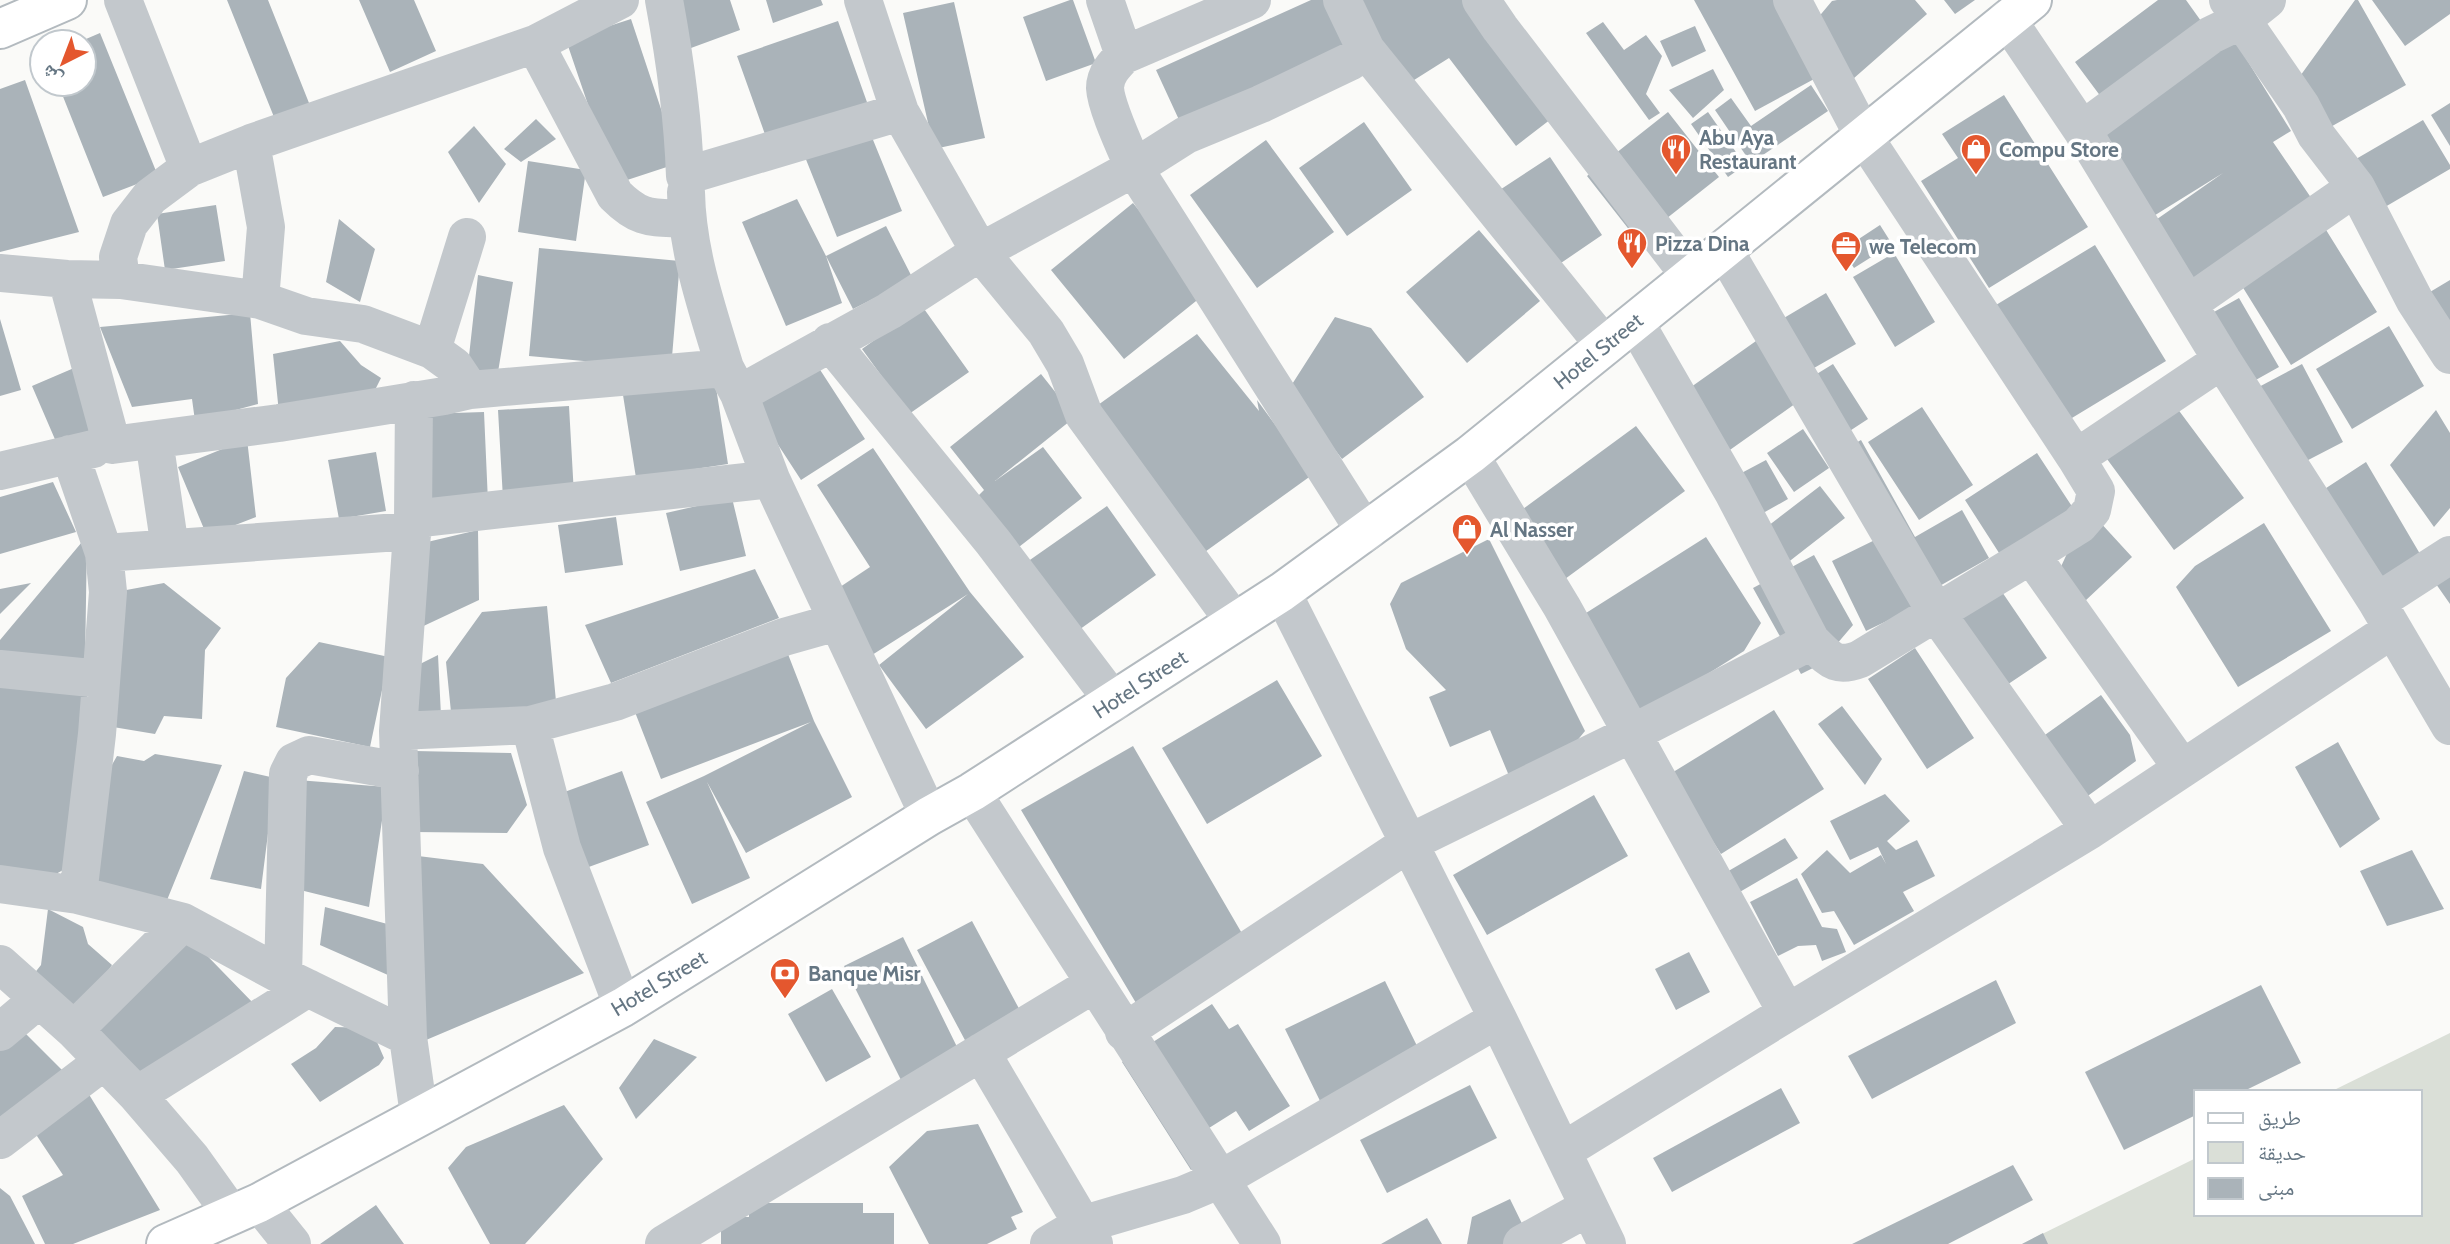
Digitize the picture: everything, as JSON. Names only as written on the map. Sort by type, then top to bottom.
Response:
[{"type":"street","points":[[0,29],[67,0]]},
{"type":"street","points":[[123,0],[189,168]]},
{"type":"street","points":[[121,280],[118,257],[129,224],[149,197],[189,168],[251,143],[535,44],[620,0]]},
{"type":"street","points":[[664,0],[677,69],[683,123],[686,219],[696,271],[732,381],[771,479],[929,816]]},
{"type":"street","points":[[863,0],[900,112],[980,253],[1046,332],[1065,364],[1084,415],[1234,621]]},
{"type":"street","points":[[1105,0],[1124,55]]},
{"type":"street","points":[[1252,0],[1124,55],[1110,68],[1105,88],[1114,120],[1134,168],[1366,533]]},
{"type":"street","points":[[1342,0],[1366,50],[1605,346]]},
{"type":"street","points":[[1481,0],[1690,276]]},
{"type":"street","points":[[1635,322],[1732,492],[1811,640],[1832,662],[1847,664],[1937,614],[2079,525],[2092,510],[2096,491],[1864,137],[1792,0]]},
{"type":"street","points":[[2082,130],[2246,7],[2316,135],[2356,187],[2416,301],[2450,355]]},
{"type":"street","points":[[2019,9],[2082,130],[2222,360],[2385,615],[2450,726]]},
{"type":"street","name":"Hotel Street","points":[[166,1244],[246,1209],[623,1007],[929,816],[972,792],[1282,592],[1471,455],[2019,9]]},
{"type":"street","points":[[535,44],[615,195],[629,209],[644,216],[686,219]]},
{"type":"street","points":[[0,471],[112,445],[279,423],[470,390],[732,381],[830,342],[890,311],[980,253],[1134,168],[1186,135],[1272,99],[1351,61],[1366,50]]},
{"type":"street","points":[[685,176],[900,112]]},
{"type":"street","points":[[251,143],[266,227],[260,300]]},
{"type":"street","points":[[2188,304],[2356,187]]},
{"type":"street","points":[[432,350],[467,237]]},
{"type":"street","points":[[1723,248],[1937,614],[2090,830]]},
{"type":"street","points":[[0,273],[67,279],[121,280],[260,300],[306,316],[363,324],[432,350],[454,366],[470,390]]},
{"type":"street","points":[[67,279],[112,445]]},
{"type":"street","points":[[830,342],[993,542],[1114,702]]},
{"type":"street","points":[[2076,458],[2222,360]]},
{"type":"street","points":[[415,400],[413,525],[398,731],[408,1037],[419,1115]]},
{"type":"street","points":[[154,440],[170,548]]},
{"type":"street","points":[[70,454],[104,553],[108,592],[78,895]]},
{"type":"street","points":[[1471,455],[1562,607],[1787,1013]]},
{"type":"street","points":[[104,553],[413,525],[771,479]]},
{"type":"street","points":[[2031,555],[2182,768]]},
{"type":"street","points":[[1563,1151],[2090,830],[2182,768],[2385,615],[2450,555]]},
{"type":"street","points":[[1282,592],[1563,1151],[1607,1244]]},
{"type":"street","points":[[398,731],[530,725],[615,702],[784,637],[837,622]]},
{"type":"street","points":[[1124,1031],[1409,843],[1633,733],[1811,640]]},
{"type":"street","points":[[0,669],[101,679]]},
{"type":"street","points":[[530,725],[562,848],[623,1007]]},
{"type":"street","points":[[295,982],[288,774],[294,762],[309,755],[400,771]]},
{"type":"street","points":[[972,792],[1262,1244]]},
{"type":"street","points":[[0,884],[78,895],[183,922],[295,982],[408,1037]]},
{"type":"street","points":[[74,1030],[183,922]]},
{"type":"street","points":[[0,964],[74,1030],[137,1095],[192,1159],[246,1209],[292,1244]]},
{"type":"street","points":[[137,1095],[295,982]]},
{"type":"street","points":[[664,1244],[1094,984]]},
{"type":"street","points":[[0,1032],[38,1000]]},
{"type":"street","points":[[1049,1244],[1087,1234],[1221,1180],[1497,1019]]},
{"type":"street","points":[[981,1052],[1087,1234]]},
{"type":"street","points":[[0,1140],[104,1061]]},
{"type":"street","points":[[1522,1244],[1589,1207]]},
{"type":"green space","points":[[2450,1033],[2450,1244],[2022,1244],[2194,1159],[2194,1216],[2422,1216],[2422,1090],[2334,1090]]},
{"type":"building","points":[[227,0],[268,0],[311,108],[276,122]]},
{"type":"building","points":[[359,0],[414,0],[436,51],[390,72]]},
{"type":"building","points":[[674,0],[730,0],[740,30],[691,48]]},
{"type":"building","points":[[766,0],[821,0],[823,5],[773,23]]},
{"type":"building","points":[[1073,0],[1096,63],[1046,81],[1023,17]]},
{"type":"building","points":[[1311,0],[1324,0],[1351,61],[1186,135],[1156,70]]},
{"type":"building","points":[[1345,0],[1462,0],[1551,119],[1516,146],[1449,58],[1403,87]]},
{"type":"building","points":[[1694,0],[1774,0],[1816,78],[1755,111]]},
{"type":"building","points":[[1915,0],[1927,14],[1845,86],[1801,38],[1832,1]]},
{"type":"building","points":[[1944,0],[1975,0],[1955,14]]},
{"type":"building","points":[[2158,0],[2186,0],[2211,35],[2110,109],[2075,62]]},
{"type":"building","points":[[2355,0],[2358,0],[2406,85],[2316,135],[2290,90]]},
{"type":"building","points":[[2372,0],[2450,0],[2450,14],[2405,46]]},
{"type":"building","points":[[954,2],[985,138],[934,149],[903,13]]},
{"type":"building","points":[[631,19],[679,163],[615,184],[566,40]]},
{"type":"building","points":[[838,21],[868,105],[767,140],[737,56]]},
{"type":"building","points":[[1603,22],[1624,50],[1646,35],[1662,56],[1646,94],[1660,113],[1649,120],[1586,33]]},
{"type":"building","points":[[1695,26],[1706,51],[1672,67],[1660,41]]},
{"type":"building","points":[[100,33],[158,176],[103,197],[64,98],[98,98]]},
{"type":"building","points":[[2234,39],[2291,131],[2273,142],[2316,205],[2194,290],[2150,224],[2223,173],[2144,222],[2087,130]]},
{"type":"building","points":[[1713,69],[1724,90],[1693,118],[1669,90]]},
{"type":"building","points":[[25,80],[28,98],[31,98],[79,232],[0,252],[0,89]]},
{"type":"building","points":[[1811,85],[1828,111],[1751,163],[1715,110],[1731,98],[1751,126]]},
{"type":"building","points":[[2004,95],[2088,227],[1989,288],[1921,181],[1958,158],[1942,134]]},
{"type":"building","points":[[2450,103],[2450,146],[2431,115]]},
{"type":"building","points":[[1668,112],[1719,177],[1638,241],[1587,176]]},
{"type":"building","points":[[1708,112],[1745,165],[1728,177],[1691,124]]},
{"type":"building","points":[[536,119],[556,139],[521,162],[504,149]]},
{"type":"building","points":[[2423,120],[2450,169],[2373,214],[2356,159]]},
{"type":"building","points":[[1364,122],[1412,190],[1347,236],[1299,168]]},
{"type":"building","points":[[474,126],[506,164],[479,203],[448,152]]},
{"type":"building","points":[[869,130],[902,211],[837,237],[805,157]]},
{"type":"building","points":[[1266,140],[1334,232],[1257,288],[1190,195]]},
{"type":"building","points":[[1550,157],[1602,235],[1539,278],[1486,199]]},
{"type":"building","points":[[528,161],[586,170],[576,241],[518,232]]},
{"type":"building","points":[[797,199],[826,256],[842,303],[786,326],[742,222]]},
{"type":"building","points":[[1133,203],[1206,293],[1124,359],[1051,270]]},
{"type":"building","points":[[216,205],[225,261],[165,270],[157,214]]},
{"type":"building","points":[[339,219],[375,249],[360,302],[326,282]]},
{"type":"building","points":[[1880,225],[1892,244],[1854,268],[1842,250]]},
{"type":"building","points":[[2323,225],[2377,312],[2291,365],[2237,278]]},
{"type":"building","points":[[886,226],[913,279],[853,309],[826,256]]},
{"type":"building","points":[[1479,230],[1540,301],[1467,363],[1406,292]]},
{"type":"building","points":[[2095,245],[2166,361],[2062,424],[1991,308]]},
{"type":"building","points":[[539,248],[680,261],[671,369],[529,356]]},
{"type":"building","points":[[1894,253],[1935,322],[1895,347],[1853,277]]},
{"type":"building","points":[[478,275],[513,282],[497,378],[468,365]]},
{"type":"building","points":[[2450,280],[2450,348],[2415,301]]},
{"type":"building","points":[[1826,293],[1856,344],[1807,372],[1777,322]]},
{"type":"building","points":[[2239,298],[2279,367],[2245,386],[2205,317]]},
{"type":"building","points":[[922,306],[969,372],[909,414],[862,349]]},
{"type":"building","points":[[250,313],[258,404],[195,421],[192,399],[132,407],[100,327]]},
{"type":"building","points":[[1335,317],[1371,328],[1424,397],[1342,459],[1289,389]]},
{"type":"building","points":[[0,319],[21,390],[0,396]]},
{"type":"building","points":[[2389,326],[2424,386],[2352,429],[2316,369]]},
{"type":"building","points":[[1197,334],[1259,411],[1257,400],[1312,475],[1177,572],[1084,415]]},
{"type":"building","points":[[340,341],[361,365],[381,378],[373,394],[279,413],[273,354]]},
{"type":"building","points":[[1756,341],[1799,401],[1727,452],[1684,392]]},
{"type":"building","points":[[815,362],[865,439],[801,480],[751,403]]},
{"type":"building","points":[[1833,364],[1868,419],[1842,436],[1807,380]]},
{"type":"building","points":[[2302,364],[2343,442],[2279,475],[2238,398]]},
{"type":"building","points":[[81,365],[105,424],[57,444],[32,386]]},
{"type":"building","points":[[1041,374],[1075,417],[995,481],[1043,447],[1082,498],[1015,550],[976,498],[984,490],[950,447]]},
{"type":"building","points":[[715,381],[728,464],[636,478],[623,395]]},
{"type":"building","points":[[569,406],[574,495],[503,499],[498,410]]},
{"type":"building","points":[[1922,407],[1973,485],[1919,520],[1868,442]]},
{"type":"building","points":[[2177,408],[2244,498],[2174,550],[2107,459]]},
{"type":"building","points":[[2436,410],[2450,433],[2450,508],[2434,527],[2390,465]]},
{"type":"building","points":[[484,412],[488,502],[428,505],[423,414]]},
{"type":"building","points":[[1636,426],[1685,491],[1565,579],[1516,514]]},
{"type":"building","points":[[1803,429],[1829,468],[1794,492],[1767,453]]},
{"type":"building","points":[[247,439],[256,517],[207,536],[178,467]]},
{"type":"building","points":[[1861,440],[1915,537],[1962,510],[1989,558],[1929,592],[1847,448]]},
{"type":"building","points":[[873,448],[970,592],[1024,657],[926,729],[879,665],[968,594],[872,655],[831,593],[870,567],[817,485]]},
{"type":"building","points":[[376,452],[386,511],[339,519],[328,460]]},
{"type":"building","points":[[2037,453],[2073,508],[2001,556],[1965,500]]},
{"type":"building","points":[[1766,460],[1788,499],[1756,517],[1734,477]]},
{"type":"building","points":[[2366,462],[2423,559],[2377,587],[2320,492]]},
{"type":"building","points":[[53,482],[76,532],[0,554],[0,497]]},
{"type":"building","points":[[1820,486],[1845,518],[1782,567],[1768,526]]},
{"type":"building","points":[[732,498],[746,556],[680,571],[666,513]]},
{"type":"building","points":[[1107,506],[1156,575],[1076,632],[1027,562]]},
{"type":"building","points":[[616,517],[623,565],[565,573],[558,525]]},
{"type":"building","points":[[2098,520],[2132,557],[2085,601],[2058,573],[2071,545]]},
{"type":"building","points":[[2264,523],[2331,631],[2238,687],[2176,587],[2195,566]]},
{"type":"building","points":[[478,530],[479,600],[415,630],[423,543]]},
{"type":"building","points":[[87,536],[85,664],[0,659],[0,640]]},
{"type":"building","points":[[1706,537],[1761,623],[1744,651],[1619,730],[1556,632]]},
{"type":"building","points":[[1881,537],[1916,607],[1866,631],[1832,561]]},
{"type":"building","points":[[1489,539],[1585,731],[1558,764],[1512,783],[1490,730],[1450,747],[1429,697],[1446,690],[1406,649],[1390,604],[1401,583]]},
{"type":"building","points":[[1814,555],[1853,625],[1819,665],[1801,674],[1753,588]]},
{"type":"building","points":[[755,569],[779,618],[611,683],[585,625]]},
{"type":"building","points":[[2450,575],[2450,604],[2436,584]]},
{"type":"building","points":[[31,583],[0,614],[0,589]]},
{"type":"building","points":[[164,583],[221,628],[205,650],[202,719],[164,716],[155,734],[107,726],[121,591]]},
{"type":"building","points":[[1998,586],[2047,658],[1986,699],[1937,628]]},
{"type":"building","points":[[547,606],[557,712],[452,722],[446,662],[482,612]]},
{"type":"building","points":[[319,642],[389,657],[370,747],[276,727],[286,678]]},
{"type":"building","points":[[1915,648],[1974,738],[1927,769],[1868,679]]},
{"type":"building","points":[[786,649],[814,721],[852,797],[746,853],[707,782],[750,878],[692,904],[646,802],[811,722],[661,779],[633,707]]},
{"type":"building","points":[[438,655],[441,716],[414,717],[412,668]]},
{"type":"building","points":[[1277,680],[1322,756],[1207,824],[1162,748]]},
{"type":"building","points":[[0,681],[88,685],[72,865],[47,879],[0,873]]},
{"type":"building","points":[[2101,695],[2130,735],[2136,761],[2078,803],[2035,742]]},
{"type":"building","points":[[1842,706],[1882,759],[1865,785],[1818,724]]},
{"type":"building","points":[[1774,710],[1824,789],[1721,854],[1670,774]]},
{"type":"building","points":[[2338,742],[2380,819],[2340,848],[2295,767]]},
{"type":"building","points":[[1133,746],[1247,942],[1136,1003],[1021,810]]},
{"type":"building","points":[[415,751],[511,753],[527,805],[507,833],[414,832]]},
{"type":"building","points":[[155,754],[222,765],[165,905],[93,888],[105,777],[117,756],[144,761]]},
{"type":"building","points":[[244,771],[275,778],[261,889],[210,879]]},
{"type":"building","points":[[622,771],[649,845],[586,868],[559,794]]},
{"type":"building","points":[[297,780],[387,787],[369,907],[292,888]]},
{"type":"building","points":[[1885,794],[1910,821],[1887,841],[1896,850],[1917,840],[1935,876],[1903,892],[1914,911],[1854,945],[1834,911],[1822,913],[1801,874],[1827,850],[1850,873],[1881,855],[1886,864],[1878,847],[1850,860],[1830,821]]},
{"type":"building","points":[[1594,795],[1628,856],[1487,935],[1453,875]]},
{"type":"building","points":[[1785,838],[1798,858],[1738,893],[1725,873]]},
{"type":"building","points":[[2412,850],[2444,909],[2387,926],[2360,871]]},
{"type":"building","points":[[418,856],[483,864],[584,973],[419,1043]]},
{"type":"building","points":[[1797,878],[1822,927],[1837,929],[1846,952],[1822,961],[1816,945],[1798,946],[1778,956],[1750,902]]},
{"type":"building","points":[[325,907],[391,925],[397,979],[320,945]]},
{"type":"building","points":[[48,909],[83,927],[88,944],[112,965],[74,1021],[29,980],[41,965]]},
{"type":"building","points":[[972,921],[1030,1029],[975,1059],[917,950]]},
{"type":"building","points":[[186,934],[258,1008],[143,1087],[89,1030]]},
{"type":"building","points":[[903,937],[962,1057],[904,1086],[844,966]]},
{"type":"building","points":[[1689,952],[1710,992],[1676,1010],[1655,969]]},
{"type":"building","points":[[1996,980],[2016,1023],[1872,1099],[1848,1056]]},
{"type":"building","points":[[1385,981],[1421,1054],[1321,1103],[1285,1029]]},
{"type":"building","points":[[2261,985],[2301,1063],[2246,1090],[2194,1090],[2194,1116],[2124,1150],[2085,1072]]},
{"type":"building","points":[[832,989],[871,1057],[826,1082],[788,1014]]},
{"type":"building","points":[[1212,1004],[1229,1029],[1238,1024],[1290,1106],[1249,1131],[1236,1111],[1209,1128],[1223,1150],[1191,1170],[1122,1062]]},
{"type":"building","points":[[18,1026],[63,1071],[0,1126],[0,1042]]},
{"type":"building","points":[[335,1027],[371,1028],[384,1058],[379,1065],[320,1102],[291,1064],[316,1048]]},
{"type":"building","points":[[654,1039],[697,1057],[636,1119],[619,1088]]},
{"type":"building","points":[[1470,1085],[1497,1138],[1387,1193],[1360,1140]]},
{"type":"building","points":[[85,1088],[160,1210],[73,1244],[45,1244],[22,1196],[63,1175],[35,1133]]},
{"type":"building","points":[[1781,1088],[1800,1123],[1672,1192],[1653,1158]]},
{"type":"building","points":[[564,1105],[603,1159],[525,1244],[490,1244],[448,1168],[466,1147]]},
{"type":"building","points":[[978,1124],[1023,1212],[1011,1217],[1017,1229],[987,1244],[929,1244],[889,1167],[927,1131]]},
{"type":"building","points":[[2013,1165],[2033,1200],[1948,1244],[1852,1244]]},
{"type":"building","points":[[0,1188],[10,1196],[35,1244],[0,1244]]},
{"type":"building","points":[[1510,1199],[1532,1244],[1467,1244],[1472,1217]]},
{"type":"building","points":[[749,1203],[863,1203],[863,1213],[894,1213],[894,1244],[721,1244],[721,1217],[749,1217]]},
{"type":"building","points":[[376,1205],[404,1244],[320,1244]]},
{"type":"building","points":[[1427,1218],[1442,1244],[1381,1244]]},
{"type":"building","points":[[2043,1233],[2048,1244],[2022,1244]]},
{"type":"place","name":"Abu Aya Restaurant","points":[[1676,176]]},
{"type":"place","name":"Compu Store","points":[[1976,176]]},
{"type":"place","name":"Pizza Dina","points":[[1632,270]]},
{"type":"place","name":"we Telecom","points":[[1846,273]]},
{"type":"place","name":"Al Nasser","points":[[1467,556]]},
{"type":"place","name":"Banque Misr","points":[[785,1000]]}]
